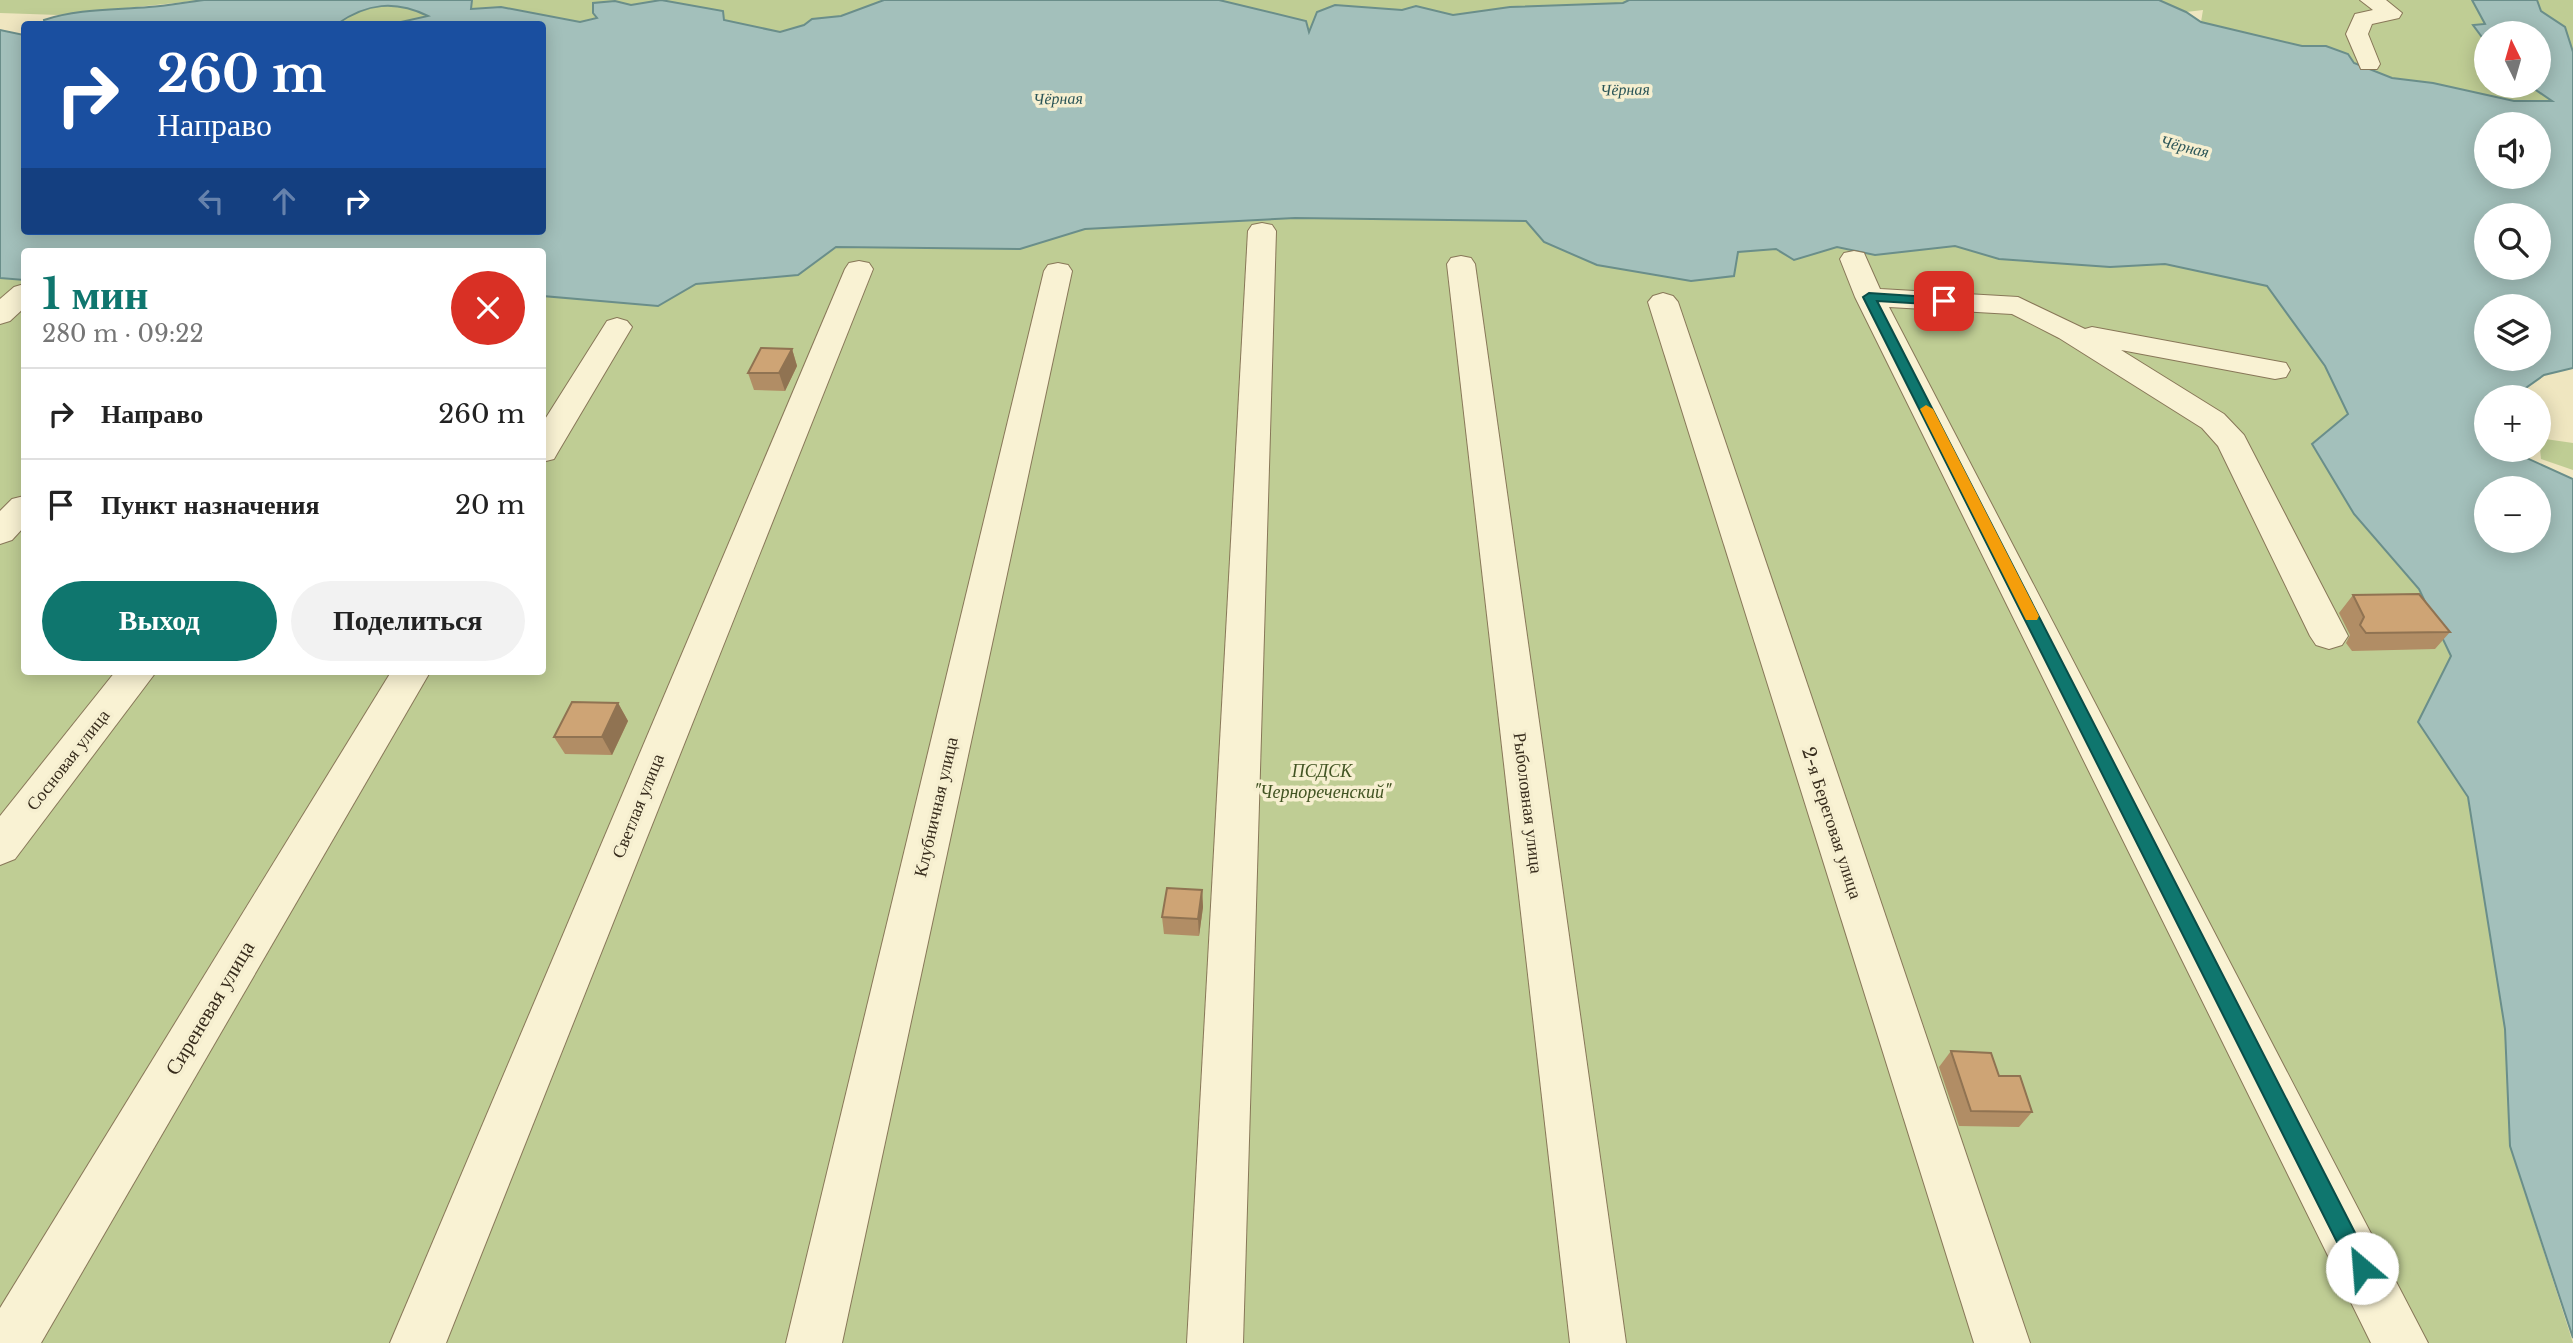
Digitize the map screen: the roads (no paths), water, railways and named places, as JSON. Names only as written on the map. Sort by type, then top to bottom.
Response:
[{"type":"street","points":[[2369,64],[2357,34],[2363,19],[2391,13],[2371,0]]},
{"type":"street","points":[[1215,1343],[1262,232]]},
{"type":"street","points":[[1854,259],[1869,297],[2400,1343]]},
{"type":"street","name":"Рыболовная улица","points":[[1461,264],[1598,1343]]},
{"type":"street","name":"Светлая улица","points":[[418,1343],[859,269]]},
{"type":"street","name":"Клубничная улица","points":[[814,1343],[1058,271]]},
{"type":"street","points":[[0,315],[21,296]]},
{"type":"street","points":[[1869,297],[2018,306],[2070,332],[2213,421],[2232,442],[2329,636]]},
{"type":"street","name":"2-я Береговая улица","points":[[1662,302],[2002,1343]]},
{"type":"street","points":[[546,445],[617,327]]},
{"type":"street","points":[[2070,332],[2275,370]]},
{"type":"street","points":[[0,532],[21,510]]},
{"type":"street","name":"Сосновая улица","points":[[0,847],[135,675]]},
{"type":"street","name":"Сиреневая улица","points":[[10,1343],[409,675]]},
{"type":"water","name":"Чёрная","points":[[204,0],[472,0],[471,9],[501,7],[580,22],[597,18],[593,13],[593,3],[615,1],[631,5],[661,0],[723,11],[724,20],[780,32],[804,25],[812,19],[841,16],[884,0],[1219,0],[1306,21],[1309,32],[1317,12],[1335,5],[1402,10],[1416,6],[1453,15],[1510,7],[1623,3],[1629,0],[2159,0],[2201,22],[2302,46],[2326,46],[2348,54],[2354,63],[2392,78],[2474,92],[2474,98],[2552,101],[2548,98],[2552,98],[2552,21],[2483,21],[2472,0],[2537,0],[2541,11],[2565,27],[2573,52],[2573,368],[2544,375],[2530,385],[2474,385],[2474,462],[2535,462],[2573,479],[2573,1338],[2510,1146],[2505,1029],[2468,797],[2418,722],[2451,656],[2419,589],[2354,514],[2312,444],[2348,414],[2325,366],[2267,286],[2165,264],[2110,267],[1999,259],[1955,246],[1875,255],[1837,247],[1794,260],[1776,249],[1738,252],[1734,276],[1691,281],[1597,265],[1544,242],[1526,221],[1295,218],[1085,229],[1020,249],[836,247],[798,275],[696,284],[658,306],[546,296],[546,248],[21,248],[21,280],[0,278],[0,30],[21,34],[21,235],[546,235],[546,21],[406,21],[428,16],[393,6],[370,8],[342,21],[44,20],[82,12]]},
{"type":"park label","name":"ПСДСК \"Чернореченский\"","points":[[1322,781]]}]
